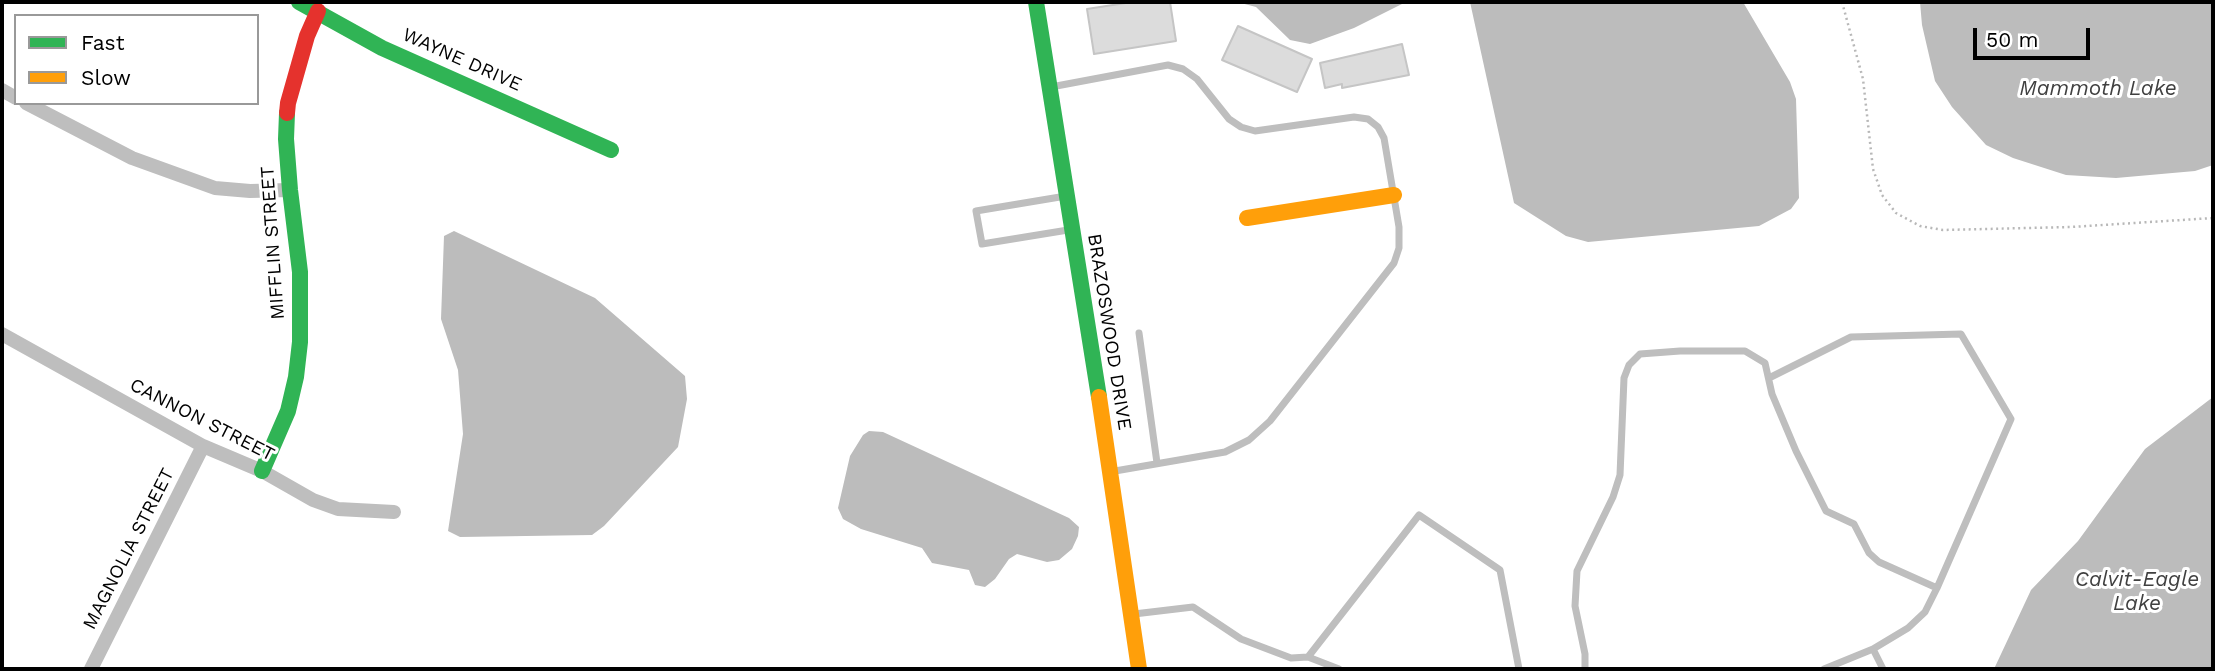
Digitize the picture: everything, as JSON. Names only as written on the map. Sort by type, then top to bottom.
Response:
[{"type":"street","name":"WAYNE DRIVE","points":[[299,2],[382,48],[611,150]]},
{"type":"street","name":"BRAZOSWOOD DRIVE","points":[[1035,2],[1111,472],[1139,669]]},
{"type":"street","name":"MIFFLIN STREET","points":[[262,471],[288,411],[296,377],[300,342],[299,260],[286,139],[288,103],[307,36],[318,11]]},
{"type":"street","points":[[30,105],[132,158],[215,188],[290,190]]},
{"type":"street","points":[[1247,218],[1394,195]]},
{"type":"street","name":"CANNON STREET","points":[[2,334],[204,446],[262,471],[313,500],[338,509],[394,512]]},
{"type":"street","name":"MAGNOLIA STREET","points":[[91,669],[144,559],[204,446]]},
{"type":"lane","points":[[1048,88],[1168,65],[1183,69],[1197,79],[1230,119],[1241,127],[1255,131],[1354,117],[1368,119],[1378,127],[1384,138],[1394,195],[1399,227],[1399,248],[1394,263],[1270,421],[1249,440],[1225,452],[1111,472]]},
{"type":"lane","points":[[1067,196],[976,211],[982,244],[1072,229]]},
{"type":"lane","points":[[1139,333],[1157,463]]},
{"type":"lane","points":[[1769,378],[1851,337],[1961,334],[2011,419],[1925,612],[1908,628],[1872,649],[1824,669]]},
{"type":"lane","points":[[1585,669],[1585,654],[1575,606],[1577,571],[1612,498],[1620,475],[1623,378],[1629,365],[1640,354],[1745,351],[1765,363],[1772,394],[1826,511],[1854,524],[1869,553],[1879,562],[1937,588]]},
{"type":"lane","points":[[1308,657],[1419,515],[1500,570],[1519,669]]},
{"type":"lane","points":[[1130,614],[1194,607],[1241,639],[1291,657],[1308,657],[1339,669]]},
{"type":"lane","points":[[1872,649],[1883,669]]},
{"type":"path","points":[[1842,2],[1863,79],[1873,169],[1882,195],[1896,214],[1920,226],[1943,230],[2071,227],[2213,218]]},
{"type":"water","points":[[1237,2],[1406,2],[1354,28],[1310,44],[1290,40],[1256,7]]},
{"type":"water","points":[[1470,2],[1743,2],[1790,82],[1796,99],[1799,198],[1791,209],[1759,226],[1588,242],[1566,236],[1514,203]]},
{"type":"water","name":"Mammoth Lake","points":[[1920,2],[2213,2],[2213,165],[2195,171],[2116,178],[2066,175],[2013,158],[1986,145],[1952,107],[1935,81],[1922,25]]},
{"type":"water","points":[[454,231],[595,298],[685,376],[687,399],[678,447],[604,526],[592,535],[460,537],[448,531],[463,434],[458,370],[441,319],[444,236]]},
{"type":"water","name":"Calvit-Eagle Lake","points":[[2213,397],[2213,669],[1994,669],[2031,590],[2078,541],[2145,449]]},
{"type":"water","points":[[869,431],[883,432],[1069,518],[1079,527],[1072,549],[1059,560],[1047,562],[1017,554],[1009,559],[995,579],[985,587],[975,585],[969,570],[932,563],[922,548],[861,529],[843,519],[838,508],[850,456],[863,435]]},
{"type":"building","points":[[1132,2],[1170,2],[1176,41],[1094,54],[1087,9]]},
{"type":"building","points":[[1238,26],[1312,59],[1297,92],[1222,60]]},
{"type":"building","points":[[1402,44],[1409,75],[1342,88],[1342,84],[1325,88],[1320,63]]},
{"type":"traffic: fast","points":[[299,2],[382,48],[611,150]]},
{"type":"traffic: fast","points":[[1036,2],[1099,397]]},
{"type":"traffic: fast","points":[[262,471],[288,411],[300,342],[300,272],[290,190],[287,113]]},
{"type":"traffic: slow","points":[[1247,218],[1394,195]]},
{"type":"traffic: slow","points":[[1099,397],[1139,669]]},
{"type":"traffic: jam","points":[[287,113],[307,36],[318,11]]}]
